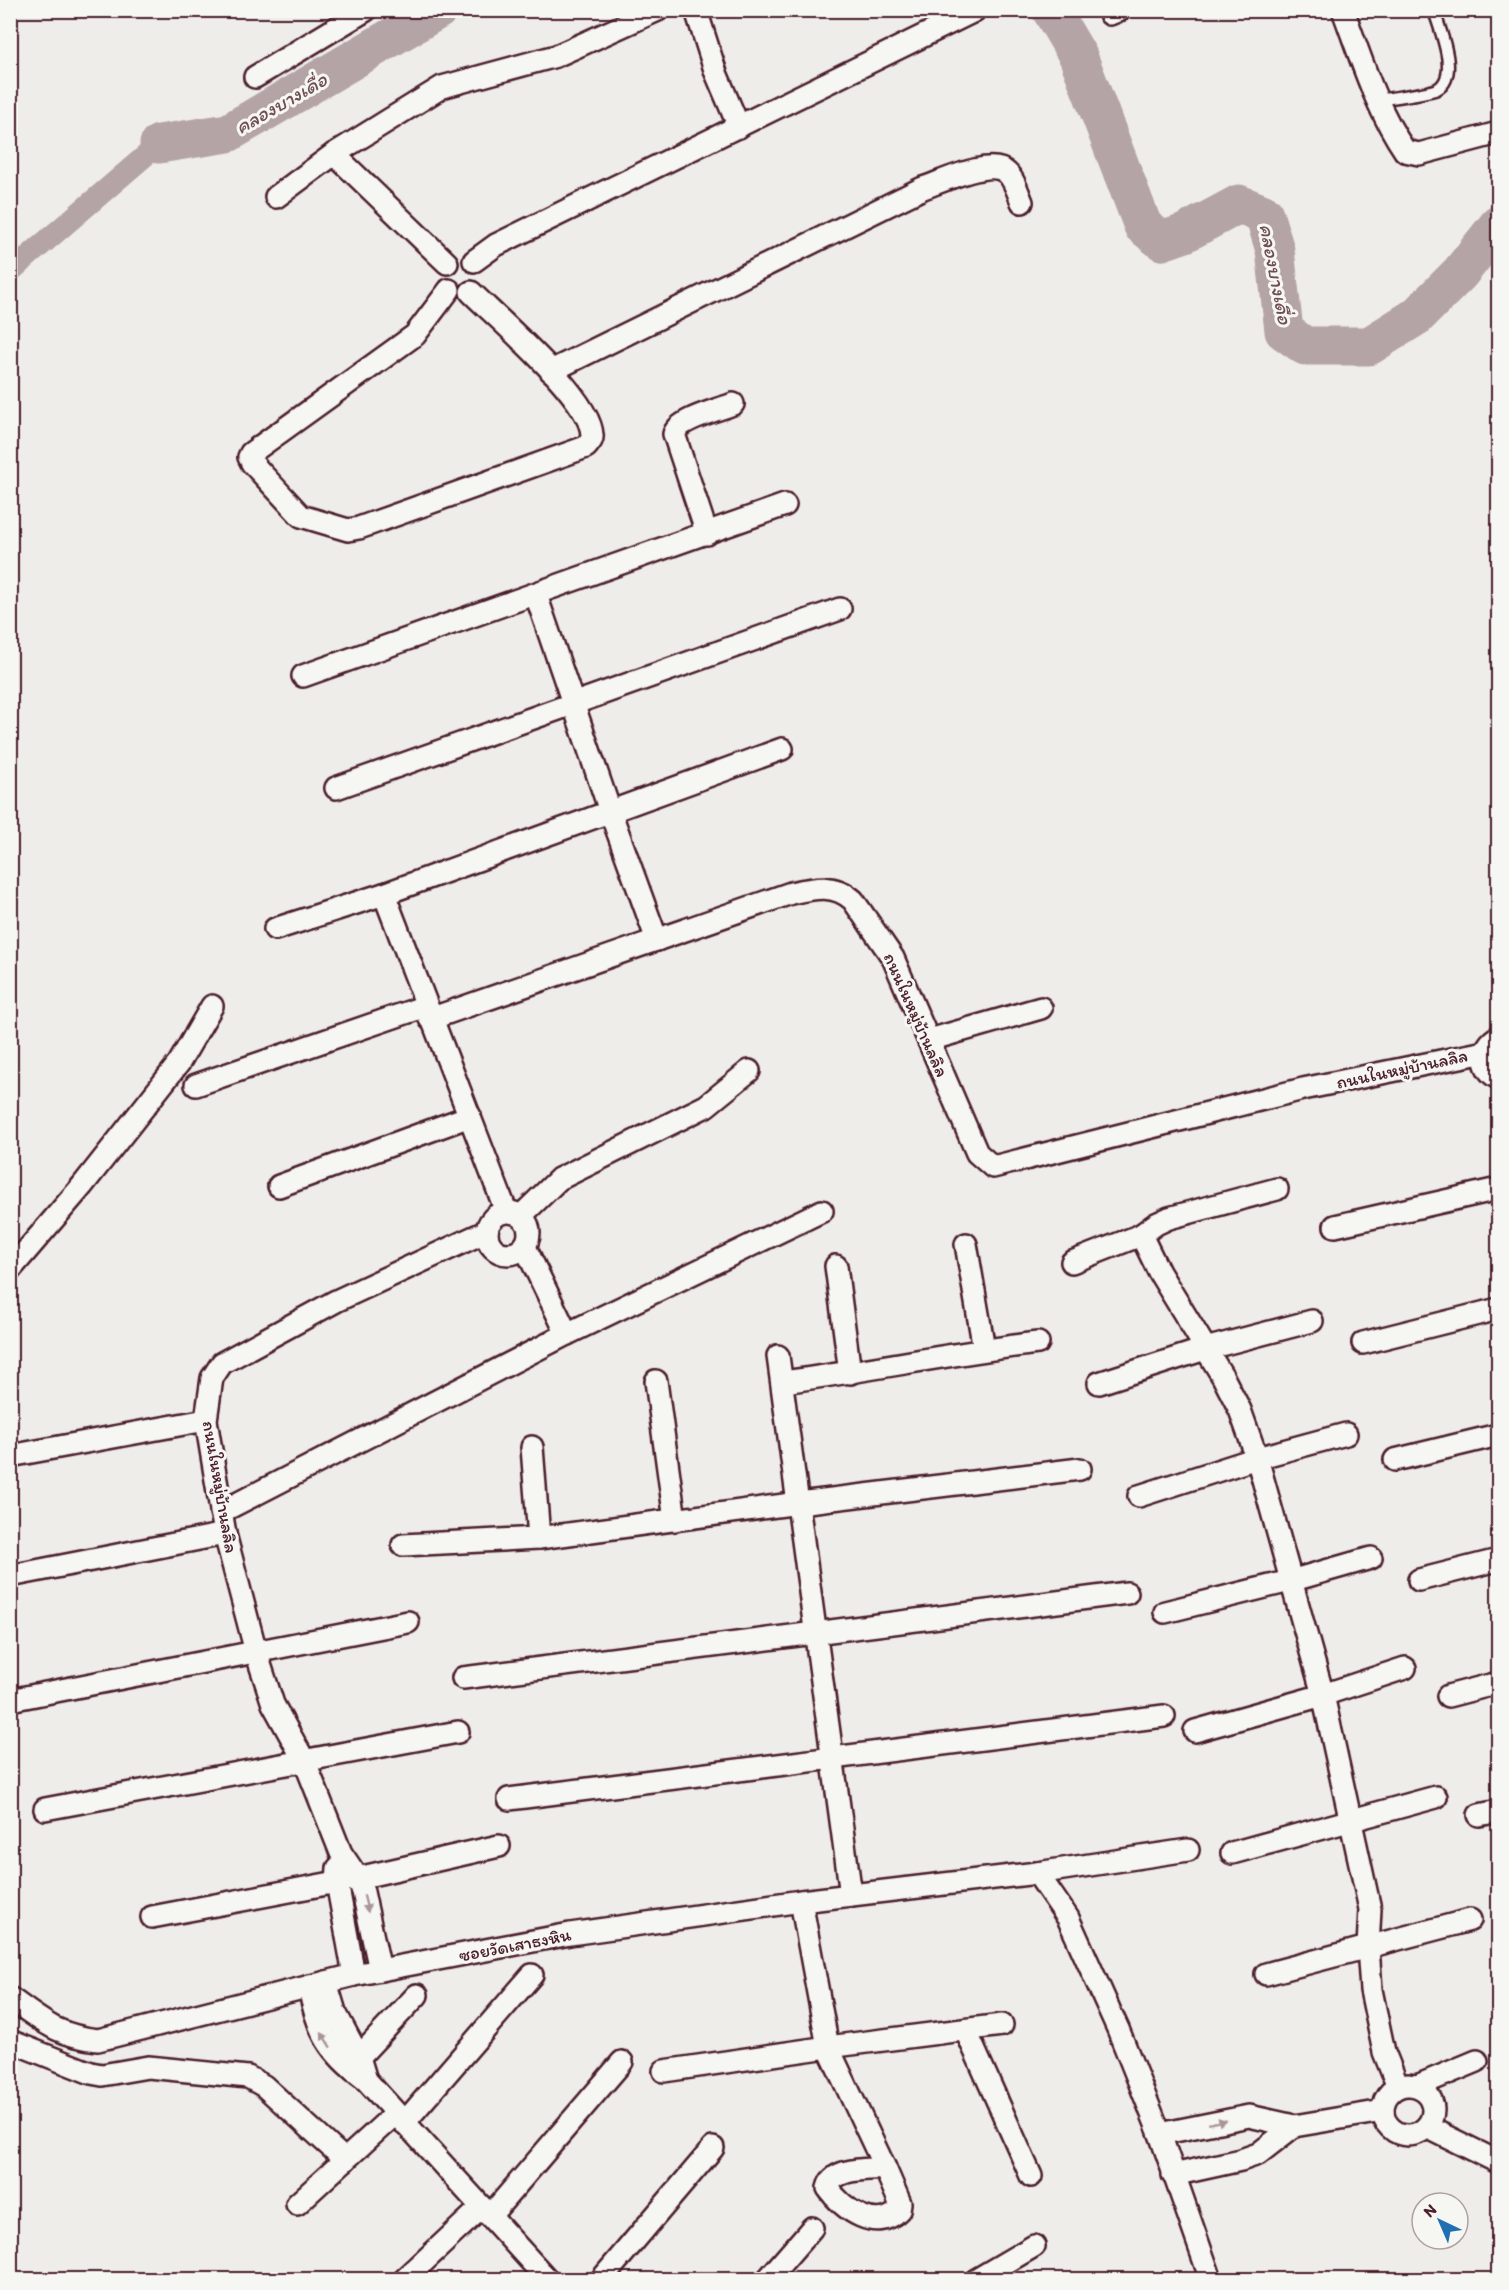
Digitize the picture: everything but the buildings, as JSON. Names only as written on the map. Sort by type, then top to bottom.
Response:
[{"type":"street","points":[[255,77],[366,10]]},
{"type":"street","points":[[276,197],[334,154],[442,87],[556,56],[658,10]]},
{"type":"street","points":[[696,10],[716,73],[739,127]]},
{"type":"street","points":[[1343,10],[1378,100],[1396,138],[1405,151],[1419,154],[1498,133]]},
{"type":"street","points":[[474,261],[496,245],[974,12]]},
{"type":"street","points":[[334,154],[447,263]]},
{"type":"street","points":[[551,371],[923,188],[987,166],[998,167],[1008,173],[1022,202]]},
{"type":"street","points":[[460,256],[474,261],[481,274],[476,288],[463,294],[449,290],[443,277],[447,263],[460,256]]},
{"type":"street","points":[[449,290],[415,335],[251,453],[249,457],[252,463],[301,516],[348,530],[359,528],[586,447],[591,441],[592,435],[585,412],[551,371],[471,292]]},
{"type":"street","points":[[707,534],[674,434],[676,427],[684,422],[733,404]]},
{"type":"street","points":[[303,676],[786,505]]},
{"type":"street","points":[[536,595],[610,812],[657,940]]},
{"type":"street","points":[[336,788],[840,609]]},
{"type":"street","points":[[275,929],[384,894],[782,750]]},
{"type":"street","name":"ถนนในหมู่บ้านลลิล","points":[[196,1085],[657,940],[791,893],[820,887],[834,889],[853,900],[893,958],[977,1153],[993,1167],[1492,1044]]},
{"type":"street","points":[[384,894],[470,1116],[514,1213],[528,1225],[530,1236],[525,1247],[511,1254],[496,1251],[487,1239],[487,1231]]},
{"type":"street","points":[[10,1270],[82,1186],[180,1063],[212,1006]]},
{"type":"street","points":[[929,1040],[1041,1008]]},
{"type":"street","points":[[1492,1044],[1487,1069],[1498,1078]]},
{"type":"street","name":"ถนนในหมู่บ้านลลิล","points":[[380,1970],[368,1912],[358,1878],[341,1853],[305,1762],[273,1704],[256,1652],[225,1534],[206,1420],[212,1378],[222,1363],[336,1301],[487,1231],[493,1218],[514,1213],[560,1179],[706,1106],[749,1071]]},
{"type":"street","points":[[279,1186],[470,1116]]},
{"type":"street","points":[[1072,1262],[1141,1235],[1155,1224],[1169,1218],[1277,1189]]},
{"type":"street","points":[[1335,1226],[1498,1189]]},
{"type":"street","points":[[221,1512],[567,1334],[822,1210]]},
{"type":"street","points":[[1141,1235],[1159,1272],[1240,1410],[1257,1458],[1323,1695],[1370,1909],[1368,1947],[1371,1990],[1384,2052],[1407,2087],[1425,2091],[1431,2100],[1433,2109],[1432,2119],[1427,2127],[1418,2133],[1409,2135],[1399,2133],[1391,2129],[1385,2121],[1384,2102],[1390,2093],[1407,2087],[1478,2061]]},
{"type":"street","points":[[966,1244],[984,1349]]},
{"type":"street","points":[[525,1247],[567,1334]]},
{"type":"street","points":[[836,1266],[850,1373]]},
{"type":"street","points":[[1363,1343],[1498,1308]]},
{"type":"street","points":[[1099,1383],[1205,1349],[1312,1321]]},
{"type":"street","points":[[782,1382],[850,1373],[984,1349],[1038,1343]]},
{"type":"street","points":[[778,1356],[851,1895]]},
{"type":"street","points":[[656,1381],[675,1520]]},
{"type":"street","points":[[10,1456],[206,1420]]},
{"type":"street","points":[[1139,1496],[1257,1458],[1346,1434]]},
{"type":"street","points":[[1395,1460],[1498,1435]]},
{"type":"street","points":[[532,1447],[539,1538]]},
{"type":"street","points":[[404,1545],[539,1538],[799,1503],[1080,1469]]},
{"type":"street","points":[[10,1576],[225,1534]]},
{"type":"street","points":[[1165,1612],[1371,1558]]},
{"type":"street","points":[[1419,1580],[1498,1560]]},
{"type":"street","points":[[464,1678],[1127,1593]]},
{"type":"street","points":[[10,1700],[408,1622]]},
{"type":"street","points":[[1195,1731],[1323,1695],[1405,1668]]},
{"type":"street","points":[[1448,1696],[1498,1683]]},
{"type":"street","points":[[509,1799],[1164,1716]]},
{"type":"street","points":[[45,1809],[305,1762],[458,1731]]},
{"type":"street","points":[[1232,1853],[1436,1797]]},
{"type":"street","points":[[152,1917],[358,1878],[499,1846]]},
{"type":"street","name":"ซอยวัดเสาธงหิน","points":[[10,1998],[56,2030],[75,2037],[98,2040],[354,1975],[570,1934],[801,1901],[1037,1873],[1188,1850]]},
{"type":"street","points":[[341,1853],[336,1882],[354,1975]]},
{"type":"street","points":[[1037,1873],[1068,1917],[1118,2029],[1160,2134],[1211,2280]]},
{"type":"street","points":[[801,1901],[828,2047],[885,2168]]},
{"type":"street","points":[[1266,1974],[1470,1920]]},
{"type":"street","points":[[297,2204],[345,2160],[399,2118],[532,1975]]},
{"type":"street","points":[[318,1984],[314,2014],[324,2039],[352,2061],[399,2118],[548,2280]]},
{"type":"street","points":[[352,2061],[417,1995]]},
{"type":"street","points":[[664,2071],[1002,2025]]},
{"type":"street","points":[[966,2031],[1031,2176]]},
{"type":"street","points":[[10,2041],[91,2073],[102,2074],[148,2067],[248,2077],[264,2086],[345,2160]]},
{"type":"street","points":[[404,2280],[486,2212],[622,2062]]},
{"type":"street","points":[[1160,2134],[1249,2116],[1294,2126],[1383,2111]]},
{"type":"street","points":[[1173,2175],[1258,2154],[1294,2126]]},
{"type":"street","points":[[1427,2127],[1498,2162]]},
{"type":"street","points":[[601,2280],[713,2148]]},
{"type":"street","points":[[767,2280],[812,2228]]},
{"type":"street","points":[[976,2280],[1034,2246]]},
{"type":"lane","points":[[1378,100],[1438,88],[1445,80],[1450,66],[1434,10]]},
{"type":"waterway","name":"คลองบางเดื่อ","points":[[159,144],[228,133],[438,10]]},
{"type":"waterway","name":"คลองบางเดื่อ","points":[[1051,10],[1078,56],[1143,226],[1162,241],[1185,233],[1239,204],[1264,214],[1275,250],[1284,331],[1305,346],[1369,346],[1417,316],[1460,273],[1498,225]]},
{"type":"waterway","name":"คลองบางเดื่อ","points":[[10,272],[159,144]]}]
